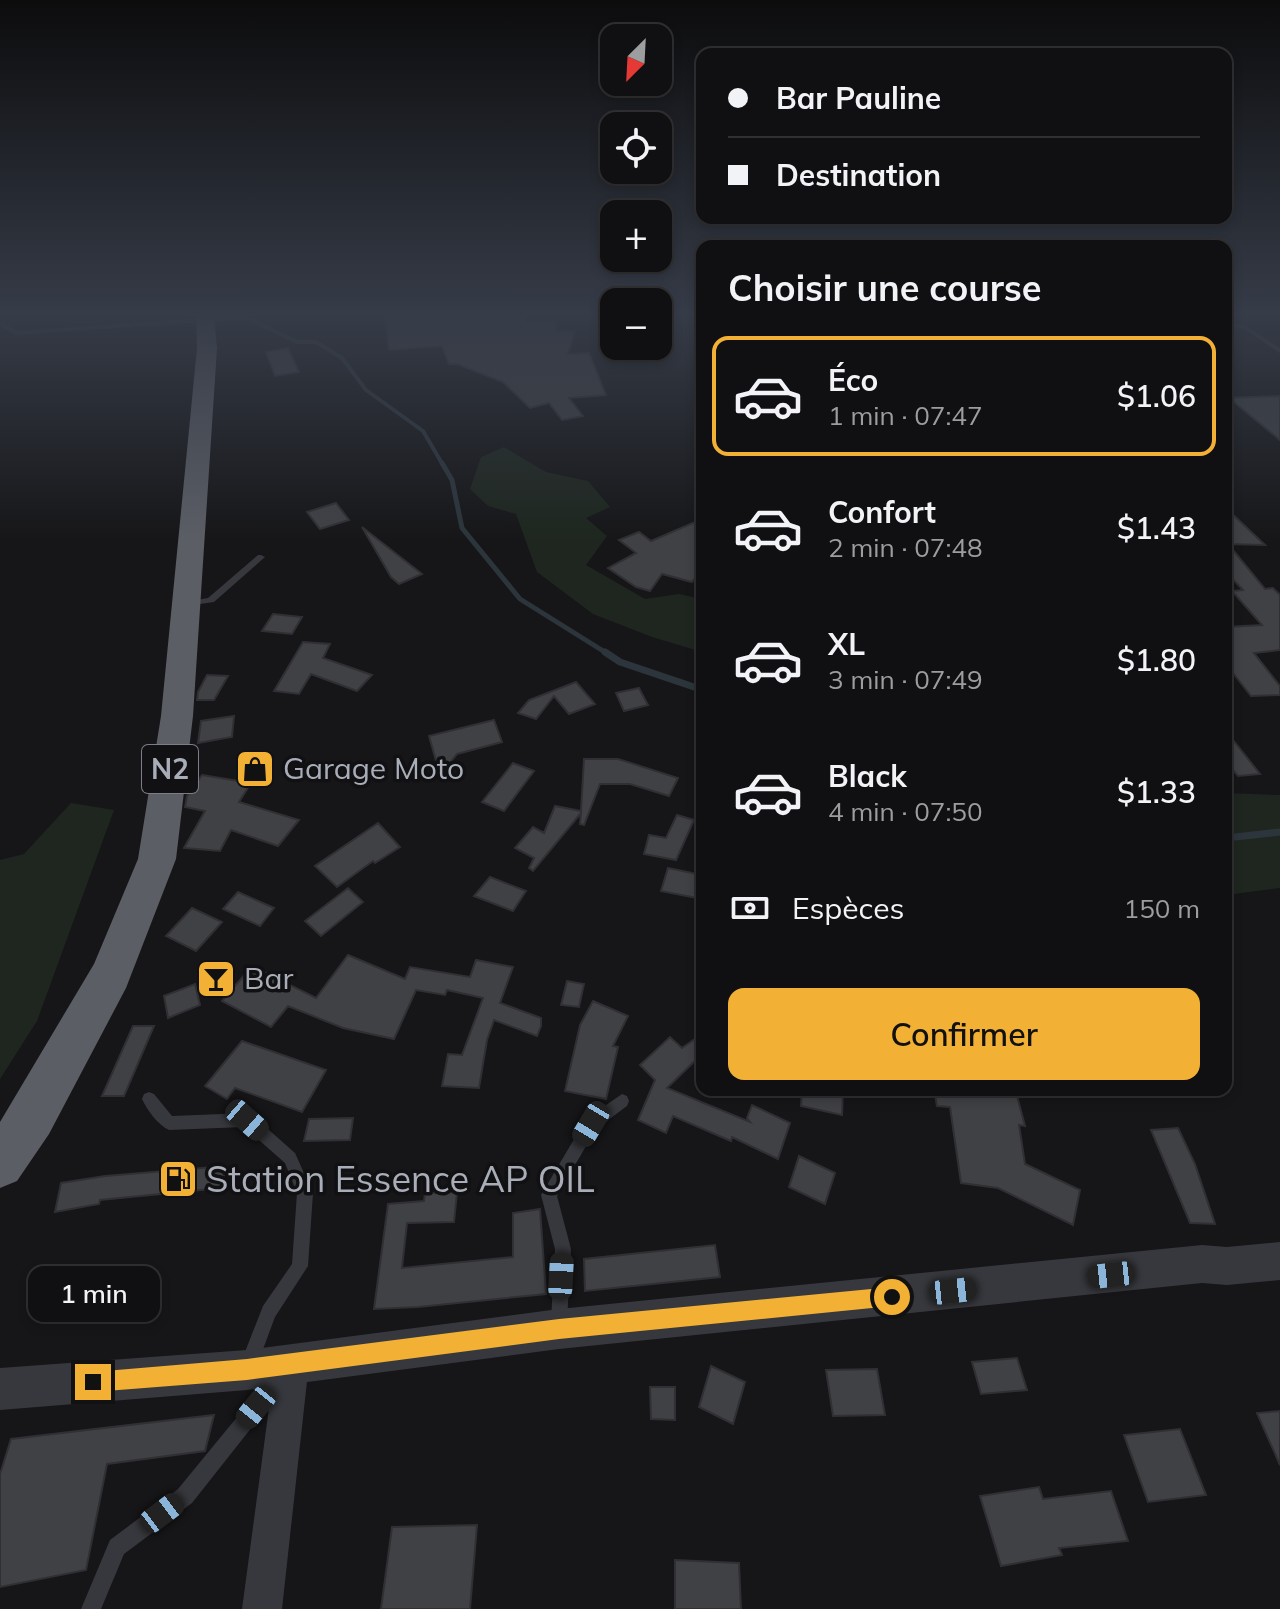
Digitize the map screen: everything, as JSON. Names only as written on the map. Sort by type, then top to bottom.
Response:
[{"type":"highway","name":"N2","points":[[0,1164],[32,1117],[111,974],[157,859],[177,716],[203,392]]},
{"type":"street","points":[[0,1389],[247,1370],[559,1329],[1202,1264],[1227,1266],[1280,1261]]},
{"type":"street","points":[[262,1609],[292,1363]]},
{"type":"lane","points":[[184,605],[211,600],[261,557]]},
{"type":"lane","points":[[149,1099],[169,1123],[247,1120],[290,1158],[305,1193],[300,1266],[269,1312],[247,1370]]},
{"type":"lane","points":[[559,1329],[563,1249],[549,1195],[591,1124],[622,1101]]},
{"type":"lane","points":[[91,1609],[117,1547],[185,1496],[292,1363]]},
{"type":"shaded area","points":[[504,447],[546,472],[588,481],[610,507],[586,518],[607,536],[586,565],[645,599],[679,594],[696,598],[696,650],[593,614],[537,572],[516,514],[488,506],[470,489],[481,457]]},
{"type":"shaded area","points":[[1232,793],[1280,795],[1280,888],[1232,894]]},
{"type":"shaded area","points":[[71,803],[114,810],[37,1021],[0,1079],[0,860],[24,854]]},
{"type":"building","points":[[513,392],[605,392],[606,395],[569,398],[583,416],[562,420],[549,403],[530,408]]},
{"type":"building","points":[[1280,396],[1280,440],[1232,400],[1232,398]]},
{"type":"building","points":[[336,503],[349,520],[320,529],[307,512]]},
{"type":"building","points":[[1232,514],[1265,545],[1232,544]]},
{"type":"building","points":[[696,522],[696,577],[692,582],[662,574],[650,591],[636,587],[608,568],[636,553],[619,540],[639,532],[651,541]]},
{"type":"building","points":[[362,527],[422,574],[399,584],[391,577]]},
{"type":"building","points":[[1232,549],[1265,589],[1273,588],[1280,595],[1280,650],[1254,653],[1280,686],[1280,695],[1251,696],[1232,672],[1232,627],[1262,625],[1232,591],[1243,590],[1232,578]]},
{"type":"building","points":[[273,614],[302,617],[292,634],[262,631]]},
{"type":"building","points":[[303,642],[330,644],[323,658],[372,675],[357,691],[311,674],[299,694],[274,691]]},
{"type":"building","points":[[207,675],[228,676],[214,700],[197,700],[198,692]]},
{"type":"building","points":[[576,682],[595,704],[569,714],[554,696],[536,719],[518,713],[529,700]]},
{"type":"building","points":[[639,688],[648,705],[624,711],[616,693]]},
{"type":"building","points":[[234,716],[232,737],[198,743],[201,721]]},
{"type":"building","points":[[494,720],[502,742],[457,754],[440,775],[429,736]]},
{"type":"building","points":[[1232,739],[1260,774],[1238,776],[1232,769]]},
{"type":"building","points":[[584,759],[618,759],[678,778],[669,796],[630,784],[600,784],[584,825],[580,824],[581,813],[533,871],[529,868],[534,858],[515,848],[533,827],[544,833],[555,806],[581,811]]},
{"type":"building","points":[[513,763],[534,771],[504,811],[482,802]]},
{"type":"building","points":[[202,775],[251,783],[239,802],[299,820],[278,846],[231,830],[220,851],[184,848],[205,811],[185,807],[187,796]]},
{"type":"building","points":[[677,815],[694,820],[676,860],[644,854],[649,835],[666,838]]},
{"type":"building","points":[[378,823],[400,847],[375,863],[373,861],[337,887],[315,866]]},
{"type":"building","points":[[668,868],[696,874],[696,898],[661,891]]},
{"type":"building","points":[[490,877],[526,891],[513,911],[474,896]]},
{"type":"building","points":[[348,888],[363,902],[321,936],[305,921]]},
{"type":"building","points":[[238,892],[274,908],[260,926],[223,909]]},
{"type":"building","points":[[192,908],[222,922],[196,951],[166,936]]},
{"type":"building","points":[[348,955],[405,979],[410,967],[470,977],[476,960],[513,967],[500,1003],[541,1018],[541,1026],[537,1036],[494,1020],[487,1040],[479,1088],[442,1086],[448,1054],[462,1055],[483,998],[447,990],[445,995],[416,990],[394,1039],[343,1028],[288,1006],[271,1027],[222,1001],[252,966],[316,998]]},
{"type":"building","points":[[567,981],[584,984],[579,1007],[561,1005]]},
{"type":"building","points":[[195,984],[200,1005],[168,1018],[164,996]]},
{"type":"building","points":[[593,1001],[628,1016],[613,1046],[618,1047],[606,1099],[565,1091],[580,1025]]},
{"type":"building","points":[[133,1026],[154,1026],[124,1096],[102,1096]]},
{"type":"building","points":[[670,1037],[682,1048],[696,1038],[696,1060],[667,1088],[750,1122],[747,1118],[752,1105],[790,1123],[778,1159],[732,1137],[731,1141],[673,1116],[666,1133],[638,1120],[655,1080],[640,1065]]},
{"type":"building","points":[[242,1041],[326,1070],[302,1112],[235,1088],[227,1099],[205,1086]]},
{"type":"building","points":[[802,1096],[843,1096],[842,1115],[801,1106]]},
{"type":"building","points":[[935,1096],[1017,1096],[1025,1126],[1019,1125],[1025,1164],[1080,1190],[1073,1225],[998,1188],[961,1183],[950,1107],[937,1106]]},
{"type":"building","points":[[353,1118],[350,1140],[304,1141],[309,1119]]},
{"type":"building","points":[[1178,1128],[1195,1164],[1215,1224],[1190,1223],[1151,1130]]},
{"type":"building","points":[[799,1156],[835,1173],[825,1204],[789,1187]]},
{"type":"building","points":[[226,1166],[221,1188],[100,1200],[99,1204],[55,1212],[61,1183],[105,1176]]},
{"type":"building","points":[[457,1192],[454,1222],[407,1223],[402,1268],[513,1257],[513,1213],[540,1209],[546,1294],[374,1309],[388,1204],[424,1201],[425,1193]]},
{"type":"building","points":[[715,1245],[720,1277],[585,1291],[584,1259]]},
{"type":"building","points":[[1017,1358],[1027,1390],[981,1394],[972,1362]]},
{"type":"building","points":[[711,1366],[745,1382],[733,1424],[699,1407]]},
{"type":"building","points":[[877,1369],[885,1415],[833,1416],[826,1370]]},
{"type":"building","points":[[650,1387],[675,1387],[675,1420],[651,1419]]},
{"type":"building","points":[[1280,1411],[1280,1465],[1257,1413]]},
{"type":"building","points":[[214,1415],[205,1451],[107,1464],[86,1570],[0,1587],[0,1474],[11,1439]]},
{"type":"building","points":[[1180,1429],[1206,1495],[1148,1502],[1124,1435]]},
{"type":"building","points":[[1039,1487],[1043,1499],[1111,1491],[1128,1541],[1059,1548],[1062,1555],[1001,1566],[980,1496]]},
{"type":"building","points":[[477,1525],[470,1609],[381,1609],[392,1527]]},
{"type":"building","points":[[675,1560],[739,1563],[741,1609],[675,1609]]},
{"type":"waterway","points":[[369,392],[423,431],[443,465]]},
{"type":"waterway","points":[[442,463],[452,480],[462,528],[520,599],[608,654]]},
{"type":"waterway","points":[[608,654],[620,662],[696,688]]},
{"type":"waterway","points":[[1232,837],[1280,832]]},
{"type":"place","name":"Garage Moto","points":[[255,769]]},
{"type":"place","name":"Bar","points":[[216,979]]},
{"type":"place","name":"Station Essence AP OIL","points":[[178,1179]]},
{"type":"route","points":[[93,1382],[247,1370],[559,1329],[892,1297]]}]
